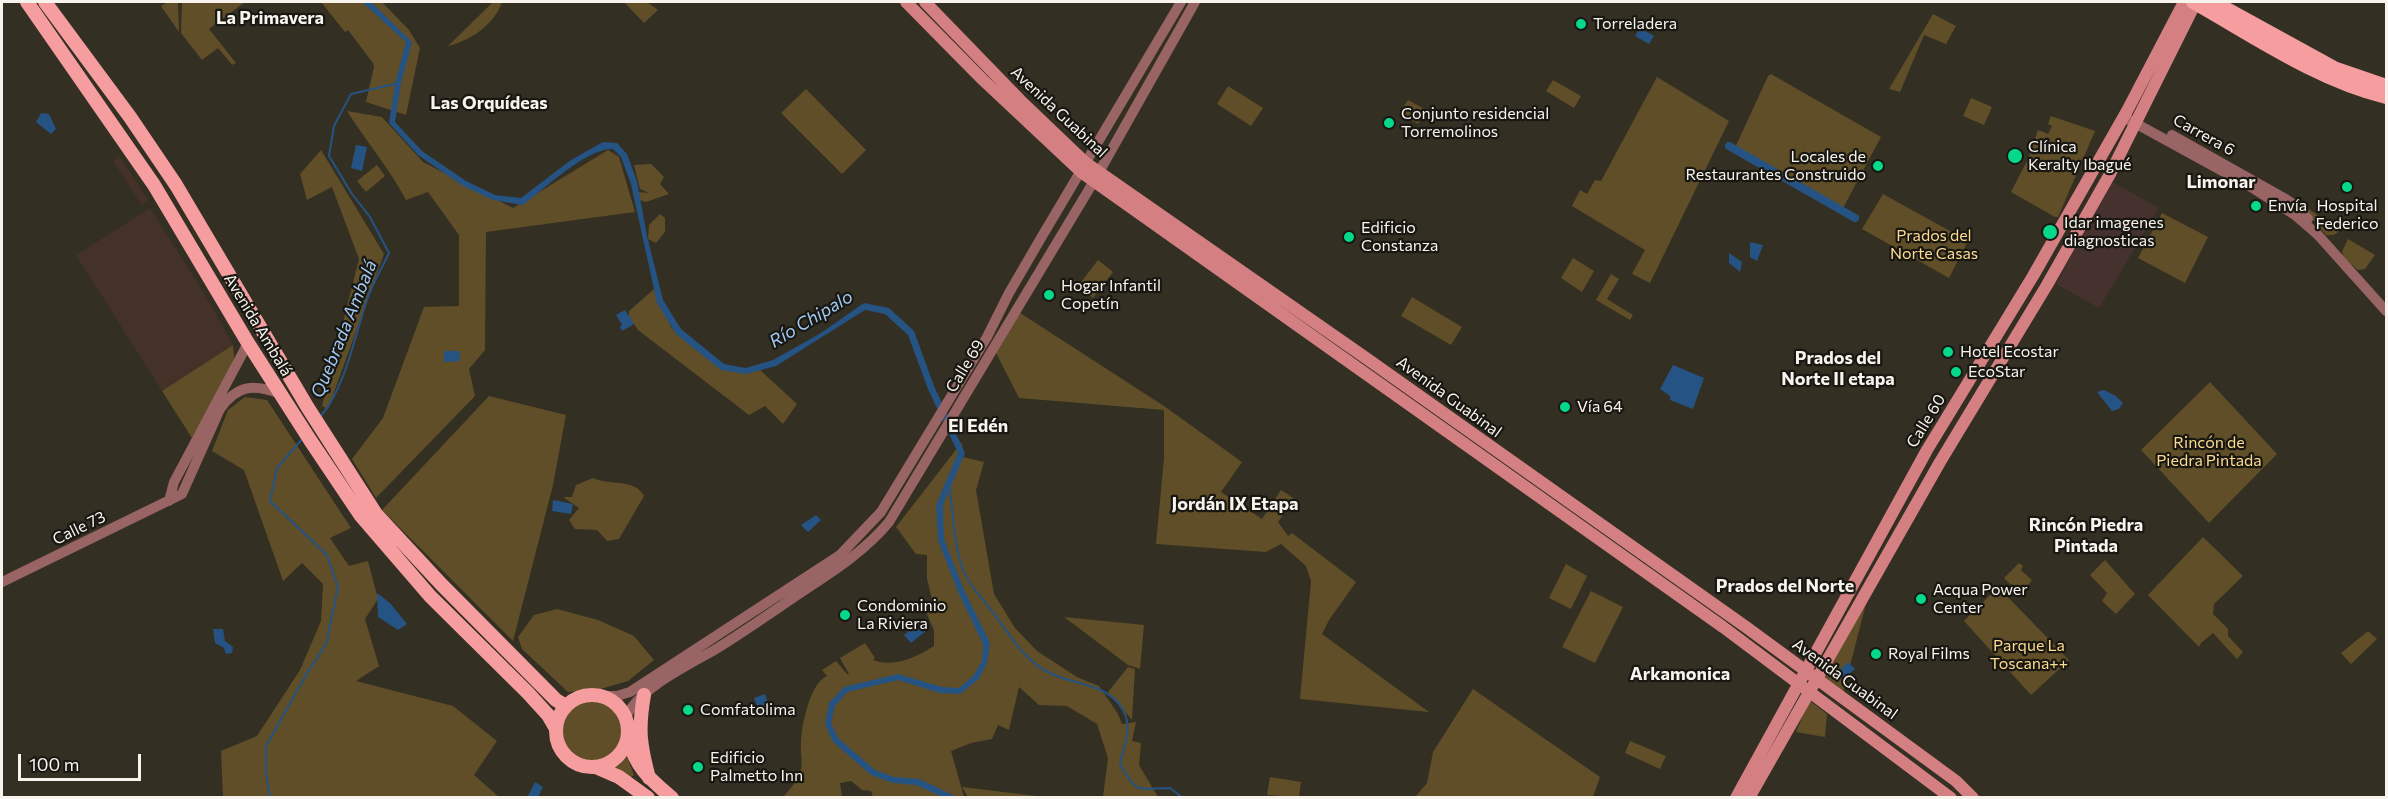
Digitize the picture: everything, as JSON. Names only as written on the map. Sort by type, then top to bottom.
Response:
[{"type":"main road","name":"Avenida Ambalá","points":[[27,2],[154,184],[248,343],[361,516],[422,587],[528,693],[548,715],[555,727]]},
{"type":"main road","name":"Avenida Ambalá","points":[[45,2],[130,117],[176,185],[308,408],[376,514],[457,601],[556,700],[566,706]]},
{"type":"main road","name":"Avenida Guabinal","points":[[906,2],[1023,120],[1083,167],[1366,358],[1811,675],[1956,781],[1973,798]]},
{"type":"main road","name":"Avenida Guabinal","points":[[925,2],[1083,167]]},
{"type":"main road","points":[[2192,2],[2312,69],[2348,86],[2386,97]]},
{"type":"main road","name":"Calle 60","points":[[1811,675],[1927,450],[2038,267],[2192,2]]},
{"type":"main road","name":"Calle 60","points":[[1736,798],[2047,285],[2110,174],[2192,2]]},
{"type":"main road","points":[[2214,2],[2326,64],[2386,86]]},
{"type":"main road","name":"Avenida Guabinal","points":[[1096,176],[1804,686],[1952,798]]},
{"type":"main road","name":"Calle 60","points":[[1749,798],[1804,686]]},
{"type":"main road","points":[[589,695],[601,696],[612,700],[626,717],[629,728],[628,739],[624,750],[607,765],[584,766],[573,762],[558,746],[555,727],[566,706],[577,698],[589,695]]},
{"type":"main road","points":[[644,695],[640,745],[649,778]]},
{"type":"main road","points":[[628,739],[634,759],[649,778],[672,798]]},
{"type":"main road","points":[[596,767],[619,777],[648,798]]},
{"type":"street","name":"Calle 69","points":[[626,717],[630,709],[644,695],[744,631],[850,558],[889,522],[937,432],[947,405],[987,337],[1009,293],[1181,2]]},
{"type":"street","name":"Calle 69","points":[[601,696],[617,696],[630,692],[840,555],[881,512],[937,432],[953,416],[1096,176],[1195,2]]},
{"type":"street","name":"Carrera 6","points":[[2125,114],[2295,215],[2318,235],[2386,312]]},
{"type":"street","points":[[169,501],[174,482],[248,343]]},
{"type":"street","name":"Calle 73","points":[[2,582],[182,494],[220,409],[228,398],[239,390],[254,386],[281,394]]},
{"type":"shaded area","points":[[119,155],[148,200],[142,205],[113,161]]},
{"type":"shaded area","points":[[2111,181],[2159,208],[2099,308],[2056,284]]},
{"type":"shaded area","points":[[150,208],[207,298],[233,345],[162,391],[76,255]]},
{"type":"green space","points":[[168,2],[178,2],[179,32],[161,6]]},
{"type":"green space","points":[[182,2],[245,2],[209,29],[236,63],[232,65],[218,48],[202,60],[181,33]]},
{"type":"green space","points":[[321,2],[382,2],[409,30],[420,48],[406,115],[366,102],[373,63],[348,30],[345,32]]},
{"type":"green space","points":[[493,2],[502,2],[488,24],[473,36],[448,46]]},
{"type":"green space","points":[[624,2],[647,2],[658,10],[644,23]]},
{"type":"green space","points":[[1933,14],[1956,26],[1946,44],[1924,35],[1900,92],[1889,89]]},
{"type":"green space","points":[[1771,74],[1881,137],[1843,208],[1734,150],[1768,76]]},
{"type":"green space","points":[[1657,77],[1729,121],[1650,283],[1632,274],[1645,250],[1572,206],[1580,190],[1587,194],[1595,180],[1601,181]]},
{"type":"green space","points":[[1553,80],[1581,96],[1574,108],[1546,91]]},
{"type":"green space","points":[[1228,86],[1263,108],[1251,126],[1217,104]]},
{"type":"green space","points":[[806,89],[866,150],[842,174],[781,113]]},
{"type":"green space","points":[[1971,98],[1992,107],[1984,125],[1963,116]]},
{"type":"green space","points":[[1408,100],[1426,110],[1418,124],[1399,113]]},
{"type":"green space","points":[[347,111],[382,117],[423,162],[513,208],[608,150],[619,157],[635,212],[486,232],[485,350],[469,369],[475,396],[376,498],[352,459],[383,418],[424,307],[459,306],[459,235],[428,192],[406,200]]},
{"type":"green space","points":[[2051,116],[2095,131],[2058,217],[2011,192],[2029,157],[2038,130],[2048,134],[2052,126],[2048,124]]},
{"type":"green space","points":[[321,150],[384,254],[328,409],[322,406],[359,259],[332,187],[307,200],[300,174]]},
{"type":"green space","points":[[651,164],[664,177],[660,184],[669,194],[646,202],[639,200],[638,192],[649,193],[640,189],[634,165]]},
{"type":"green space","points":[[377,165],[385,176],[366,192],[357,181]]},
{"type":"green space","name":"Prados del Norte Casas","points":[[1883,194],[1968,241],[1949,278],[1862,229]]},
{"type":"green space","points":[[2298,202],[2340,230],[2334,235],[2326,235]]},
{"type":"green space","points":[[2162,213],[2208,237],[2185,283],[2138,258]]},
{"type":"green space","points":[[660,214],[665,218],[665,232],[656,243],[648,239],[649,225]]},
{"type":"green space","points":[[2348,239],[2375,255],[2365,269],[2358,270],[2344,258],[2342,252]]},
{"type":"green space","points":[[1573,258],[1594,271],[1582,292],[1561,278]]},
{"type":"green space","points":[[1098,260],[1113,272],[1093,298],[1078,286]]},
{"type":"green space","points":[[1611,274],[1619,279],[1607,299],[1633,315],[1630,320],[1596,300]]},
{"type":"green space","points":[[654,289],[671,327],[721,369],[760,370],[797,404],[783,424],[765,406],[749,415],[638,330],[629,317],[629,311]]},
{"type":"green space","points":[[1412,297],[1462,327],[1451,345],[1401,316]]},
{"type":"green space","points":[[1017,311],[1164,406],[1242,462],[1221,492],[1262,519],[1281,490],[1295,499],[1278,522],[1288,536],[1292,533],[1356,582],[1329,620],[1322,634],[1429,712],[1300,699],[1311,581],[1306,566],[1281,544],[1266,552],[1156,544],[1164,458],[1164,410],[1019,398],[993,347]]},
{"type":"green space","points":[[233,345],[234,357],[231,368],[192,438],[162,391]]},
{"type":"green space","name":"Rincón de Piedra Pintada","points":[[2210,382],[2277,454],[2209,523],[2141,450]]},
{"type":"green space","points":[[489,396],[566,415],[553,485],[513,641],[382,510]]},
{"type":"green space","points":[[245,397],[267,400],[351,528],[330,538],[349,566],[368,561],[378,599],[365,619],[379,666],[356,681],[453,706],[497,741],[474,775],[499,797],[223,797],[221,751],[257,736],[300,670],[321,621],[323,584],[302,563],[283,581],[244,470],[212,451],[228,410]]},
{"type":"green space","points":[[962,442],[963,457],[984,462],[976,490],[994,594],[1015,628],[1037,651],[1077,677],[1099,686],[1122,724],[1136,722],[1132,741],[1141,743],[1139,765],[1158,797],[1103,797],[1108,758],[1097,724],[1067,706],[1039,705],[1019,687],[1009,730],[998,725],[992,739],[971,743],[951,751],[964,797],[873,797],[871,791],[862,790],[851,781],[840,783],[842,797],[782,798],[800,774],[805,715],[816,687],[827,676],[822,670],[836,661],[849,674],[840,658],[865,643],[875,658],[873,660],[889,663],[913,657],[934,646],[934,630],[925,610],[933,603],[927,579],[927,555],[916,554],[896,527]]},
{"type":"green space","points":[[593,478],[635,487],[644,496],[619,539],[607,541],[597,530],[575,529],[569,520],[579,508],[563,497],[572,497],[576,485]]},
{"type":"green space","points":[[2203,537],[2243,576],[2214,604],[2213,614],[2228,629],[2228,636],[2243,652],[2237,659],[2213,633],[2199,647],[2148,595]]},
{"type":"green space","points":[[2105,560],[2135,594],[2116,614],[2102,601],[2107,593],[2090,575]]},
{"type":"green space","points":[[2019,563],[2023,566],[2021,570],[2032,580],[2021,595],[2004,578]]},
{"type":"green space","points":[[1566,564],[1587,576],[1571,609],[1549,598]]},
{"type":"green space","name":"Parque La Toscana++","points":[[1998,587],[2069,660],[2031,695],[1964,621]]},
{"type":"green space","points":[[1591,591],[1623,607],[1595,663],[1562,647]]},
{"type":"green space","points":[[1868,596],[1843,693],[1822,676]]},
{"type":"green space","points":[[557,609],[598,620],[634,636],[654,660],[628,681],[597,690],[568,692],[522,649],[518,637],[534,615]]},
{"type":"green space","points":[[1064,617],[1144,625],[1140,669],[1128,665]]},
{"type":"green space","points":[[2368,631],[2377,639],[2351,664],[2341,653]]},
{"type":"green space","points":[[1128,667],[1135,669],[1132,720],[1108,692]]},
{"type":"green space","points":[[1473,689],[1600,777],[1593,797],[1415,797],[1427,783],[1433,752]]},
{"type":"green space","points":[[593,700],[615,709],[624,731],[615,753],[593,762],[571,753],[562,731],[571,709]]},
{"type":"green space","points":[[1809,700],[1827,714],[1825,737],[1796,732]]},
{"type":"green space","points":[[1630,741],[1666,756],[1660,769],[1625,753]]},
{"type":"green space","points":[[627,757],[634,775],[629,779],[611,771]]},
{"type":"green space","points":[[1270,777],[1301,782],[1299,797],[1267,795]]},
{"type":"green space","points":[[962,787],[1045,797],[968,797]]},
{"type":"water","points":[[362,2],[371,2],[412,42],[401,83],[395,122],[422,151],[466,181],[495,195],[521,198],[571,160],[603,142],[617,143],[627,154],[637,181],[647,236],[663,300],[681,329],[724,364],[746,368],[773,360],[821,333],[864,303],[889,308],[914,331],[934,386],[965,453],[943,505],[944,539],[964,590],[990,643],[987,663],[979,679],[960,694],[940,693],[898,680],[847,692],[835,706],[831,723],[838,738],[875,770],[894,777],[919,779],[957,797],[943,797],[916,785],[893,783],[871,775],[833,742],[825,724],[829,703],[844,687],[898,674],[942,687],[959,688],[974,675],[982,661],[983,644],[958,592],[938,540],[936,505],[958,453],[928,389],[908,335],[885,314],[865,310],[776,366],[746,374],[721,370],[676,334],[657,303],[631,184],[621,157],[613,149],[591,155],[566,171],[523,205],[493,200],[463,186],[418,155],[389,123],[395,84],[406,42]]},
{"type":"water","points":[[1640,28],[1654,36],[1649,44],[1635,36]]},
{"type":"water","points":[[41,113],[49,114],[56,129],[51,134],[36,122]]},
{"type":"water","points":[[356,145],[367,147],[362,171],[351,168]]},
{"type":"water","points":[[1750,242],[1763,245],[1757,261],[1750,257]]},
{"type":"water","points":[[1729,253],[1742,262],[1740,272],[1729,263]]},
{"type":"water","points":[[625,310],[634,324],[622,331],[620,327],[622,325],[616,315]]},
{"type":"water","points":[[444,351],[459,351],[460,361],[444,362]]},
{"type":"water","points":[[1673,365],[1704,378],[1693,409],[1670,400],[1670,396],[1660,389]]},
{"type":"water","points":[[2104,390],[2116,396],[2123,403],[2119,409],[2112,411],[2097,392]]},
{"type":"water","points":[[553,500],[573,504],[571,514],[552,511]]},
{"type":"water","points":[[816,515],[821,520],[808,532],[801,525]]},
{"type":"water","points":[[377,593],[390,603],[407,624],[398,630],[378,617]]},
{"type":"water","points":[[921,622],[927,630],[911,643],[904,635]]},
{"type":"water","points":[[213,629],[223,629],[225,641],[233,647],[232,653],[226,654],[224,648],[215,643]]},
{"type":"water","points":[[1848,662],[1855,669],[1843,680],[1837,673]]},
{"type":"water","points":[[765,694],[770,710],[760,713],[754,698]]},
{"type":"water","points":[[535,782],[543,787],[538,797],[529,797],[528,796]]},
{"type":"waterway","name":"Quebrada Ambalá","points":[[320,417],[329,405],[343,377],[369,294],[389,253],[370,217],[352,194],[329,156],[334,126],[351,94],[395,84]]},
{"type":"waterway","points":[[1729,146],[1855,218]]},
{"type":"waterway","name":"Quebrada Ambalá","points":[[270,798],[266,773],[266,746],[326,644],[338,587],[327,555],[270,501],[277,468],[303,438]]},
{"type":"waterway","points":[[950,489],[958,551],[963,570],[972,587],[1018,647],[1033,662],[1052,674],[1091,686],[1117,701],[1126,717],[1128,730],[1120,764],[1135,786],[1145,789],[1170,788],[1183,798]]},
{"type":"place","name":"Torreladera","points":[[1581,24]]},
{"type":"place","name":"Conjunto residencial Torremolinos","points":[[1389,123]]},
{"type":"place","name":"Clínica Keralty Ibagué","points":[[2015,156]]},
{"type":"place","name":"Locales de Restaurantes Construido","points":[[1878,166]]},
{"type":"place","name":"Hospital Federico","points":[[2347,187]]},
{"type":"place","name":"Envía","points":[[2256,206]]},
{"type":"place","name":"Idar imagenes diagnosticas","points":[[2050,232]]},
{"type":"place","name":"Edificio Constanza","points":[[1349,237]]},
{"type":"place","name":"Hogar Infantil Copetín","points":[[1049,295]]},
{"type":"place","name":"Hotel Ecostar","points":[[1948,352]]},
{"type":"place","name":"EcoStar","points":[[1956,372]]},
{"type":"place","name":"Vía 64","points":[[1565,407]]},
{"type":"place","name":"Acqua Power Center","points":[[1921,599]]},
{"type":"place","name":"Condominio La Riviera","points":[[845,615]]},
{"type":"place","name":"Royal Films","points":[[1876,654]]},
{"type":"place","name":"Comfatolima","points":[[688,710]]},
{"type":"place","name":"Edificio Palmetto Inn","points":[[698,767]]},
{"type":"district","name":"La Primavera","points":[[270,18]]},
{"type":"district","name":"Las Orquídeas","points":[[489,103]]},
{"type":"district","name":"Limonar","points":[[2221,182]]},
{"type":"district","name":"Prados del Norte II etapa","points":[[1838,368]]},
{"type":"district","name":"El Edén","points":[[978,426]]},
{"type":"district","name":"Jordán IX Etapa","points":[[1235,504]]},
{"type":"district","name":"Rincón Piedra Pintada","points":[[2086,535]]},
{"type":"district","name":"Prados del Norte","points":[[1785,586]]},
{"type":"district","name":"Arkamonica","points":[[1680,674]]},
{"type":"water label","name":"Río Chipalo","points":[[811,319]]}]
